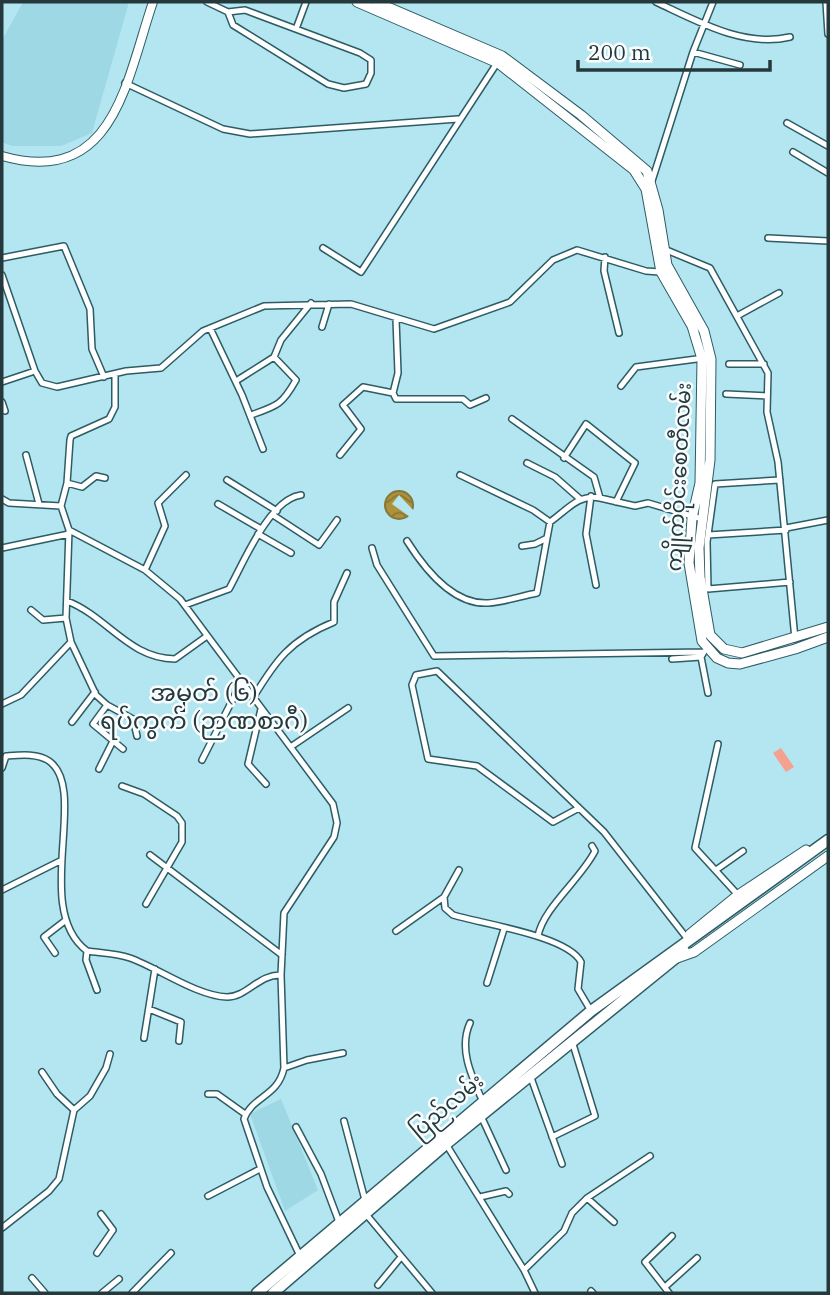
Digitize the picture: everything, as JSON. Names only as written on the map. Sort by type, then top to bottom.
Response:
[{"type":"highway","name":"ပြည်လမ်း","points":[[257,1293],[365,1213],[673,956],[828,837]]},
{"type":"highway","name":"ပြည်လမ်း","points":[[278,1292],[302,1260],[339,1223],[591,1011],[828,847]]},
{"type":"main road","points":[[2,156],[45,161],[72,156],[89,147],[112,117],[153,2]]},
{"type":"main road","points":[[357,2],[500,59]]},
{"type":"main road","points":[[376,2],[500,59],[647,171],[648,187],[664,249],[665,271]]},
{"type":"main road","name":"ကျိုက်ဝိုင်းစေတီလမ်း","points":[[648,187],[665,271],[706,358],[708,483],[697,519],[689,563],[691,591],[704,653]]},
{"type":"main road","points":[[697,519],[700,576],[708,627],[716,643],[734,653],[742,653],[828,627]]},
{"type":"main road","points":[[704,653],[728,663],[751,663],[828,636]]},
{"type":"main road","name":"ပြည်လမ်း","points":[[673,956],[686,937],[738,895],[828,837]]},
{"type":"main road","name":"ပြည်လမ်း","points":[[673,956],[694,952],[828,856]]},
{"type":"street","points":[[207,2],[229,12],[245,10],[371,60],[371,73],[366,84],[344,88],[328,84],[233,25],[229,12]]},
{"type":"street","points":[[296,29],[306,2]]},
{"type":"street","points":[[656,2],[705,25],[763,41],[790,37]]},
{"type":"street","points":[[648,187],[693,52],[713,2]]},
{"type":"street","points":[[826,2],[828,34]]},
{"type":"street","points":[[693,52],[740,65]]},
{"type":"street","points":[[323,248],[361,272],[500,59]]},
{"type":"street","points":[[125,83],[223,129],[250,134],[458,120]]},
{"type":"street","points":[[787,123],[828,146]]},
{"type":"street","points":[[793,152],[828,173]]},
{"type":"street","points":[[768,238],[828,241]]},
{"type":"street","points":[[2,258],[64,246],[90,309],[92,349],[104,377]]},
{"type":"street","points":[[664,249],[710,268],[768,373],[767,396],[786,529],[795,639]]},
{"type":"street","points":[[2,275],[35,371],[49,387],[161,368],[192,339],[210,328],[264,306],[351,304],[434,329],[510,302],[553,260],[577,250],[646,271],[665,271]]},
{"type":"street","points":[[605,257],[604,271],[619,333]]},
{"type":"street","points":[[737,316],[779,293]]},
{"type":"street","points":[[236,381],[274,357],[281,340],[311,303]]},
{"type":"street","points":[[322,327],[329,304]]},
{"type":"street","points":[[396,319],[398,373],[393,393],[396,399],[463,399],[470,404],[486,398]]},
{"type":"street","points":[[210,328],[251,415],[262,449]]},
{"type":"street","points":[[251,415],[277,406],[296,380],[274,357]]},
{"type":"street","points":[[621,386],[636,367],[706,358]]},
{"type":"street","points":[[729,364],[764,364]]},
{"type":"street","points":[[2,382],[35,371]]},
{"type":"street","points":[[115,374],[115,407],[109,419],[71,436],[67,483],[61,506],[69,532],[66,618],[71,642],[94,692],[107,705],[133,719],[137,736]]},
{"type":"street","points":[[340,455],[361,429],[343,405],[363,387],[393,393]]},
{"type":"street","points":[[726,394],[767,396]]},
{"type":"street","points":[[2,402],[5,411]]},
{"type":"street","points":[[512,419],[594,477],[600,498]]},
{"type":"street","points":[[564,458],[586,424],[635,463],[616,502]]},
{"type":"street","points":[[26,455],[39,504]]},
{"type":"street","points":[[527,463],[555,477],[580,499]]},
{"type":"street","points":[[145,570],[164,526],[158,503],[186,475]]},
{"type":"street","points":[[460,475],[533,510],[550,523]]},
{"type":"street","points":[[67,483],[82,487],[96,476],[105,478]]},
{"type":"street","points":[[780,480],[715,484],[708,535],[708,589],[790,582]]},
{"type":"street","points":[[227,481],[319,545],[337,520]]},
{"type":"street","points":[[185,605],[229,589],[259,531],[291,498],[301,495]]},
{"type":"street","points":[[408,541],[425,569],[456,593],[475,603],[489,603],[537,593],[550,523],[580,499],[591,496],[635,506],[648,503],[697,519]]},
{"type":"street","points":[[591,496],[586,534],[596,585]]},
{"type":"street","points":[[2,501],[61,506]]},
{"type":"street","points":[[218,504],[291,553]]},
{"type":"street","points":[[708,535],[786,529],[828,520]]},
{"type":"street","points":[[2,548],[69,532],[145,570],[185,605],[333,804],[337,823],[334,837],[286,908],[281,975],[284,1068],[277,1088],[245,1114]]},
{"type":"street","points":[[522,546],[547,538]]},
{"type":"street","points":[[372,548],[377,565],[434,656],[704,653]]},
{"type":"street","points":[[253,698],[276,660],[317,629],[334,622],[334,602],[346,573]]},
{"type":"street","points":[[67,601],[96,615],[130,647],[154,657],[175,659],[207,636]]},
{"type":"street","points":[[31,610],[43,620],[66,618]]},
{"type":"street","points":[[2,704],[21,695],[71,642]]},
{"type":"street","points":[[672,659],[704,653],[716,643]]},
{"type":"street","points":[[704,653],[708,693]]},
{"type":"street","points":[[579,808],[553,822],[477,766],[428,758],[412,685],[416,675],[437,671],[604,832],[686,937]]},
{"type":"street","points":[[202,760],[241,683]]},
{"type":"street","points":[[72,722],[94,692]]},
{"type":"street","points":[[107,705],[93,724],[112,743],[123,749]]},
{"type":"street","points":[[292,746],[348,708]]},
{"type":"street","points":[[261,709],[248,764],[266,784]]},
{"type":"street","points":[[99,769],[112,743]]},
{"type":"street","points":[[718,744],[695,848],[738,895]]},
{"type":"street","points":[[2,768],[3,759],[12,756],[38,756],[55,766],[60,777],[65,816],[60,861],[66,920],[79,946],[87,951],[129,958],[226,997],[235,995],[269,974],[281,975]]},
{"type":"street","points":[[121,786],[144,794],[177,816],[182,823],[182,842],[146,904]]},
{"type":"street","points":[[538,936],[548,915],[586,868],[595,851],[592,846]]},
{"type":"street","points":[[716,870],[743,851]]},
{"type":"street","points":[[150,855],[282,955]]},
{"type":"street","points":[[2,890],[60,861]]},
{"type":"street","points":[[396,931],[444,897],[459,870]]},
{"type":"street","points":[[444,897],[444,908],[453,915],[538,936],[566,946],[577,954],[581,962],[578,989],[591,1011]]},
{"type":"street","points":[[55,953],[44,937],[66,920]]},
{"type":"street","points":[[487,983],[503,929]]},
{"type":"street","points":[[87,951],[86,960],[97,990]]},
{"type":"street","points":[[144,1038],[155,969]]},
{"type":"street","points":[[149,1009],[181,1022],[179,1041]]},
{"type":"street","points":[[470,1023],[463,1037],[465,1053],[483,1102]]},
{"type":"street","points":[[552,1137],[595,1116],[572,1041]]},
{"type":"street","points":[[284,1068],[343,1053]]},
{"type":"street","points":[[2,1228],[49,1191],[59,1178],[74,1110],[90,1096],[106,1068],[110,1054]]},
{"type":"street","points":[[42,1072],[57,1094],[74,1110]]},
{"type":"street","points":[[530,1075],[562,1164]]},
{"type":"street","points":[[208,1094],[217,1094],[245,1114],[248,1134],[260,1169],[302,1260]]},
{"type":"street","points":[[481,1116],[506,1170]]},
{"type":"street","points":[[344,1121],[365,1200]]},
{"type":"street","points":[[296,1127],[321,1174],[339,1223]]},
{"type":"street","points":[[446,1144],[524,1270],[534,1292]]},
{"type":"street","points":[[524,1270],[564,1231],[572,1213],[587,1198],[650,1156]]},
{"type":"street","points":[[208,1196],[260,1169]]},
{"type":"street","points":[[480,1197],[501,1192],[509,1194]]},
{"type":"street","points":[[587,1198],[614,1222]]},
{"type":"street","points":[[365,1213],[432,1293]]},
{"type":"street","points":[[97,1253],[113,1230],[101,1214]]},
{"type":"street","points":[[669,1293],[645,1262],[672,1236]]},
{"type":"street","points":[[132,1293],[172,1253]]},
{"type":"street","points":[[378,1285],[401,1257]]},
{"type":"street","points":[[665,1287],[697,1258]]},
{"type":"street","points":[[32,1278],[45,1293]]},
{"type":"street","points":[[102,1293],[119,1279]]},
{"type":"shaded area","points":[[23,2],[129,2],[92,133],[61,146],[12,146],[2,142],[2,40]]},
{"type":"shaded area","points":[[781,748],[794,767],[786,772],[773,753]]},
{"type":"shaded area","points":[[281,1099],[318,1190],[285,1211],[250,1114]]},
{"type":"water","points":[[399,491],[409,495],[413,505],[409,515],[399,519],[389,515],[385,505],[389,495]]},
{"type":"pier","points":[[399,495],[415,512],[410,517],[392,504]]},
{"type":"district","name":"အမှတ် (၆) ရပ်ကွက် (ဉာဏစာဂီ)","points":[[204,707]]}]
